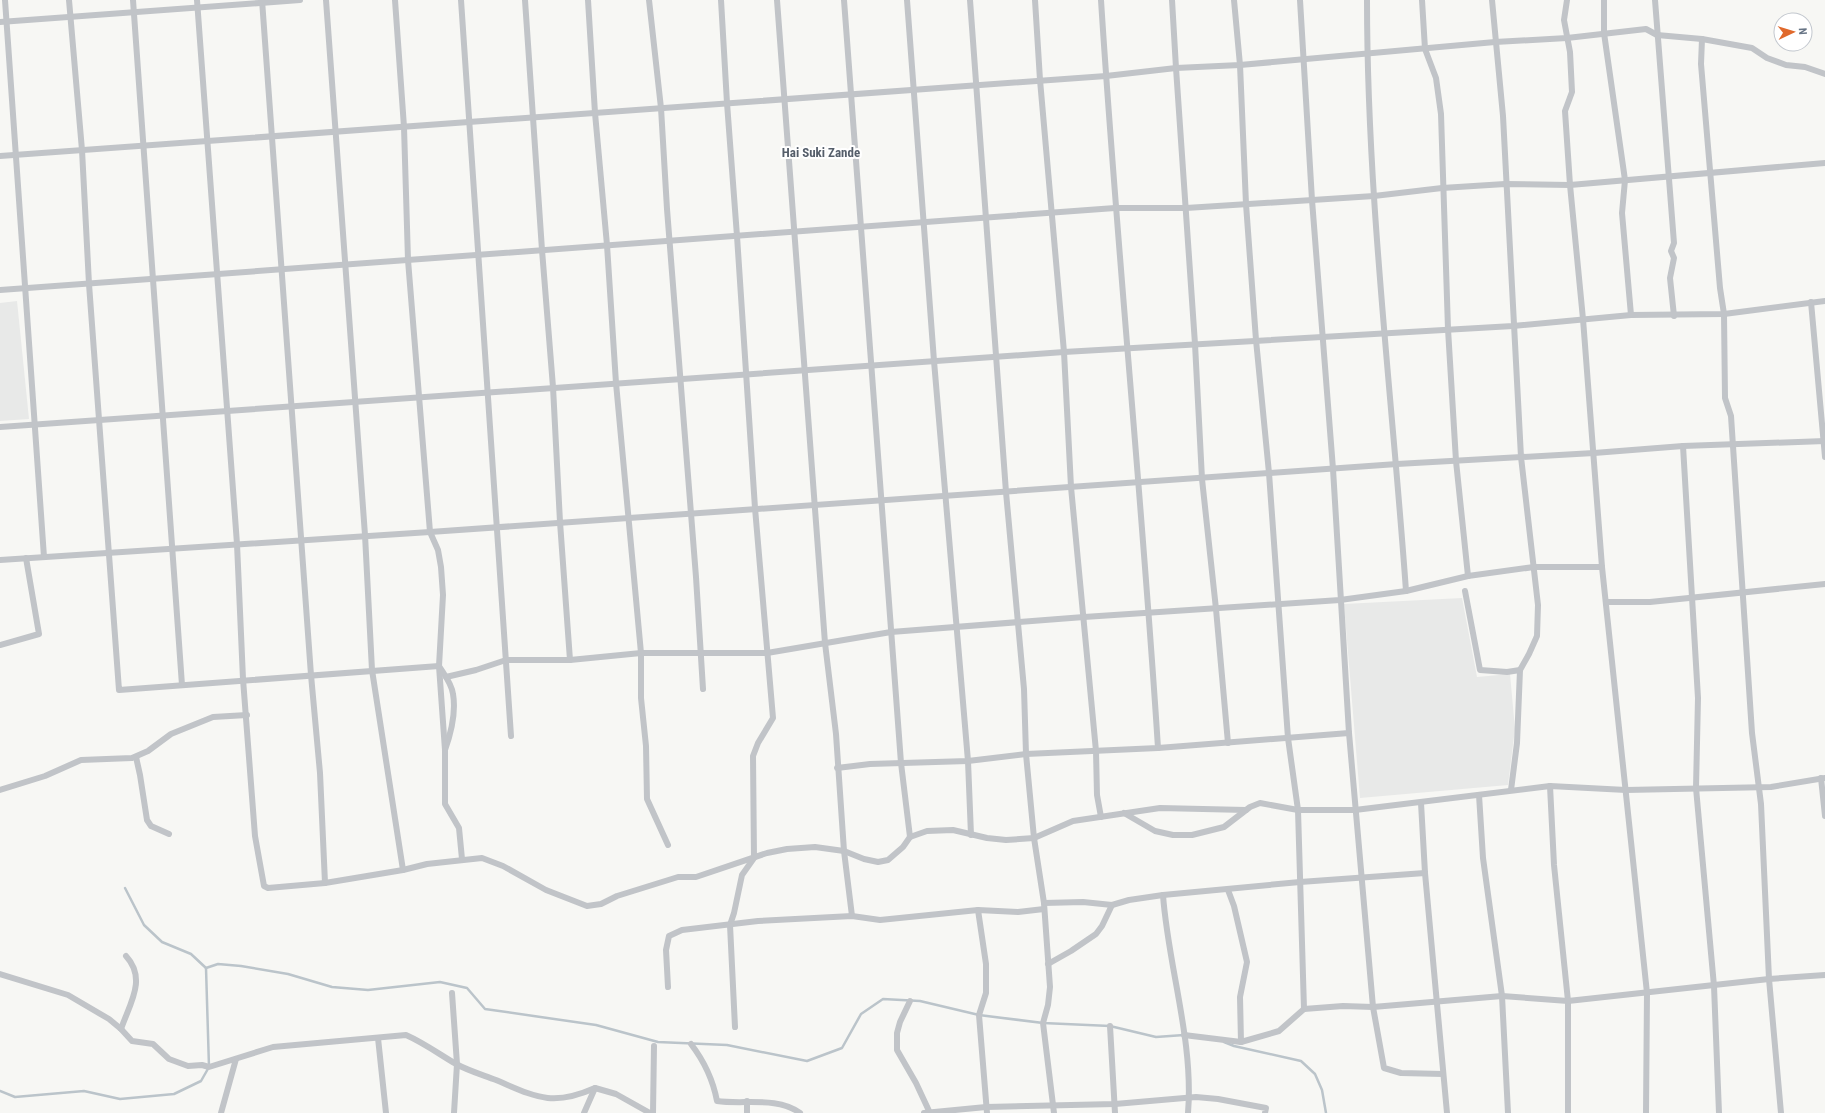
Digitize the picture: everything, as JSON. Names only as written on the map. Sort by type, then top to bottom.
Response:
[{"type":"street","points":[[4,0],[3,22],[15,155],[44,557]]},
{"type":"street","points":[[69,0],[82,150],[89,284],[119,690],[243,679],[439,666]]},
{"type":"street","points":[[133,0],[182,685]]},
{"type":"street","points":[[197,0],[237,544],[243,679],[247,715],[255,836],[264,886],[268,888],[325,883],[403,870],[427,864],[482,858],[503,866],[546,890],[587,906],[601,904],[617,896],[678,877],[696,877],[787,849],[808,847],[844,851],[864,859],[878,862],[888,860],[903,847],[910,837],[927,831],[953,830],[986,838],[1006,840],[1034,838],[1073,821],[1160,808],[1246,810]]},
{"type":"street","points":[[3,22],[198,8],[262,1],[300,0]]},
{"type":"street","points":[[326,0],[365,535],[372,670],[403,870]]},
{"type":"street","points":[[395,0],[404,126],[408,260],[430,532],[438,550],[442,574],[442,630],[439,666],[445,750],[445,804],[459,828],[462,859]]},
{"type":"street","points":[[460,0],[512,736]]},
{"type":"street","points":[[525,0],[553,387],[560,522],[570,660]]},
{"type":"street","points":[[588,0],[595,113],[607,245],[616,383],[641,652],[647,799],[668,845]]},
{"type":"street","points":[[649,0],[661,108],[680,378],[702,653],[703,689]]},
{"type":"street","points":[[721,0],[755,508],[773,718],[753,756],[754,858],[742,875],[734,914],[730,925],[735,1028]]},
{"type":"street","points":[[777,0],[806,370],[814,505],[825,643],[836,734],[837,768],[844,851],[852,916]]},
{"type":"street","points":[[844,0],[859,227],[901,764],[910,837]]},
{"type":"street","points":[[907,0],[934,361],[968,761],[971,835]]},
{"type":"street","points":[[970,0],[1006,492],[1024,689],[1026,754],[1034,838],[1044,906],[1050,987],[1048,1005],[1043,1023],[1054,1113]]},
{"type":"street","points":[[1035,0],[1040,80],[1064,352],[1071,487],[1101,817]]},
{"type":"street","points":[[1101,0],[1115,208],[1139,483],[1158,748]]},
{"type":"street","points":[[1172,0],[1195,344],[1202,478],[1228,742]]},
{"type":"street","points":[[1234,0],[1240,65],[1246,204],[1256,340],[1269,473],[1288,738],[1298,810],[1304,1009]]},
{"type":"street","points":[[1300,0],[1305,59],[1312,200],[1333,469],[1349,733],[1373,1007],[1384,1068],[1401,1073],[1443,1074]]},
{"type":"street","points":[[1368,0],[1367,54],[1374,196],[1397,464],[1406,591]]},
{"type":"street","points":[[1422,0],[1425,49],[1436,78],[1441,114],[1442,188],[1448,329],[1456,461],[1468,576]]},
{"type":"street","points":[[1492,0],[1503,116],[1521,457],[1538,605],[1537,636],[1520,670],[1517,744],[1511,790]]},
{"type":"street","points":[[1567,0],[1564,20],[1572,73],[1572,92],[1565,111],[1570,185],[1583,319],[1602,567],[1647,993],[1646,1113]]},
{"type":"street","points":[[1604,0],[1604,33],[1625,180],[1622,213],[1631,315]]},
{"type":"street","points":[[1655,0],[1674,243],[1671,251],[1674,258],[1670,278],[1674,316]]},
{"type":"street","points":[[262,1],[311,675],[320,773],[325,883]]},
{"type":"street","points":[[0,156],[1106,76],[1176,68],[1240,65],[1495,42],[1567,38],[1646,29],[1657,35],[1702,39],[1752,48],[1767,58],[1786,65],[1805,67],[1825,74]]},
{"type":"street","points":[[1702,39],[1701,64],[1720,288],[1724,314],[1725,398],[1731,416],[1742,593],[1760,804],[1769,980],[1781,1113]]},
{"type":"street","points":[[0,290],[1051,212],[1115,208],[1186,208],[1374,196],[1442,188],[1506,184],[1570,185],[1825,163]]},
{"type":"street","points":[[0,427],[1128,347],[1513,326],[1631,315],[1674,316],[1724,314],[1825,301]]},
{"type":"street","points":[[1811,302],[1825,457]]},
{"type":"street","points":[[0,560],[365,535],[430,532],[497,526],[691,514],[755,508],[946,497],[1397,464],[1594,453],[1683,446],[1824,441]]},
{"type":"street","points":[[1683,446],[1698,698],[1696,788],[1714,986],[1719,1113]]},
{"type":"street","points":[[0,645],[39,634],[26,558]]},
{"type":"street","points":[[446,677],[476,670],[506,660],[570,660],[641,652],[767,653],[891,632],[1084,617],[1340,600],[1406,591],[1468,576],[1534,567],[1602,567]]},
{"type":"street","points":[[1606,602],[1650,602],[1825,584]]},
{"type":"street","points":[[1465,591],[1480,670],[1507,672],[1520,670]]},
{"type":"street","points":[[439,666],[453,692],[454,708],[449,739],[445,750]]},
{"type":"street","points":[[0,790],[45,776],[80,760],[112,760],[136,757],[148,751],[171,734],[194,723],[213,717],[247,715]]},
{"type":"street","points":[[837,768],[968,761],[1026,754],[1158,748],[1349,733]]},
{"type":"street","points":[[136,757],[147,820],[151,826],[169,834]]},
{"type":"street","points":[[1124,813],[1155,831],[1173,836],[1192,835],[1224,827],[1246,810],[1260,803],[1267,803],[1298,810],[1356,810],[1550,786],[1626,790],[1758,786],[1771,787],[1823,778],[1825,816]]},
{"type":"street","points":[[1550,786],[1554,865],[1568,1001],[1568,1113]]},
{"type":"street","points":[[1479,795],[1483,858],[1502,996],[1508,1113]]},
{"type":"street","points":[[1421,803],[1425,873],[1447,1113]]},
{"type":"street","points":[[668,987],[666,950],[669,936],[682,930],[758,921],[852,916],[880,920],[978,910],[1018,912],[1044,906],[1100,903],[1112,905],[1129,900],[1163,895],[1300,882],[1425,873]]},
{"type":"street","points":[[1228,890],[1234,906],[1247,962],[1240,997],[1241,1042]]},
{"type":"street","points":[[1163,895],[1168,941],[1184,1035],[1189,1098],[1188,1113]]},
{"type":"street","points":[[1048,964],[1096,934],[1102,926],[1112,905]]},
{"type":"street","points":[[978,910],[986,964],[986,992],[979,1015],[986,1110]]},
{"type":"street","points":[[121,1029],[137,981],[136,972],[132,962],[126,956]]},
{"type":"street","points":[[0,974],[68,995],[109,1019],[132,1041],[153,1044],[168,1059],[188,1066],[202,1065],[209,1067],[272,1047],[406,1035],[418,1040],[457,1064],[530,1095],[547,1098],[566,1098],[580,1095],[595,1088],[616,1094],[651,1113],[654,1046]]},
{"type":"street","points":[[1184,1035],[1241,1042],[1279,1031],[1304,1009],[1343,1006],[1373,1007],[1502,996],[1568,1001],[1825,975]]},
{"type":"street","points":[[452,993],[457,1064],[454,1113]]},
{"type":"street","points":[[910,1001],[900,1022],[897,1033],[897,1050],[916,1083],[930,1113]]},
{"type":"street","points":[[1110,1026],[1115,1113]]},
{"type":"street","points":[[378,1038],[386,1113]]},
{"type":"street","points":[[691,1044],[712,1080],[717,1101],[728,1103],[747,1101],[773,1104],[794,1109],[800,1113]]},
{"type":"street","points":[[221,1113],[236,1059]]},
{"type":"street","points":[[584,1113],[595,1088]]},
{"type":"street","points":[[924,1113],[1115,1104],[1189,1098],[1218,1099],[1266,1108],[1265,1113]]},
{"type":"street","points":[[747,1101],[747,1113]]},
{"type":"shaded area","points":[[17,301],[29,419],[0,421],[0,303]]},
{"type":"shaded area","points":[[1462,598],[1477,677],[1510,674],[1515,729],[1508,785],[1360,798],[1344,604]]},
{"type":"waterway","points":[[125,888],[144,925],[162,942],[191,954],[206,968]]},
{"type":"waterway","points":[[0,1091],[15,1097],[84,1091],[120,1099],[174,1094],[201,1081],[209,1067],[206,968],[218,964],[241,966],[288,974],[332,987],[368,990],[440,982],[467,988],[485,1009],[596,1025],[658,1042],[727,1045],[807,1061],[842,1048],[861,1014],[883,999],[920,1001],[979,1015],[1043,1023],[1110,1026],[1156,1037],[1184,1035]]},
{"type":"waterway","points":[[1224,1042],[1234,1046],[1301,1061],[1315,1074],[1322,1090],[1326,1113]]},
{"type":"district","name":"Hai Suki Zande","points":[[821,152]]}]
